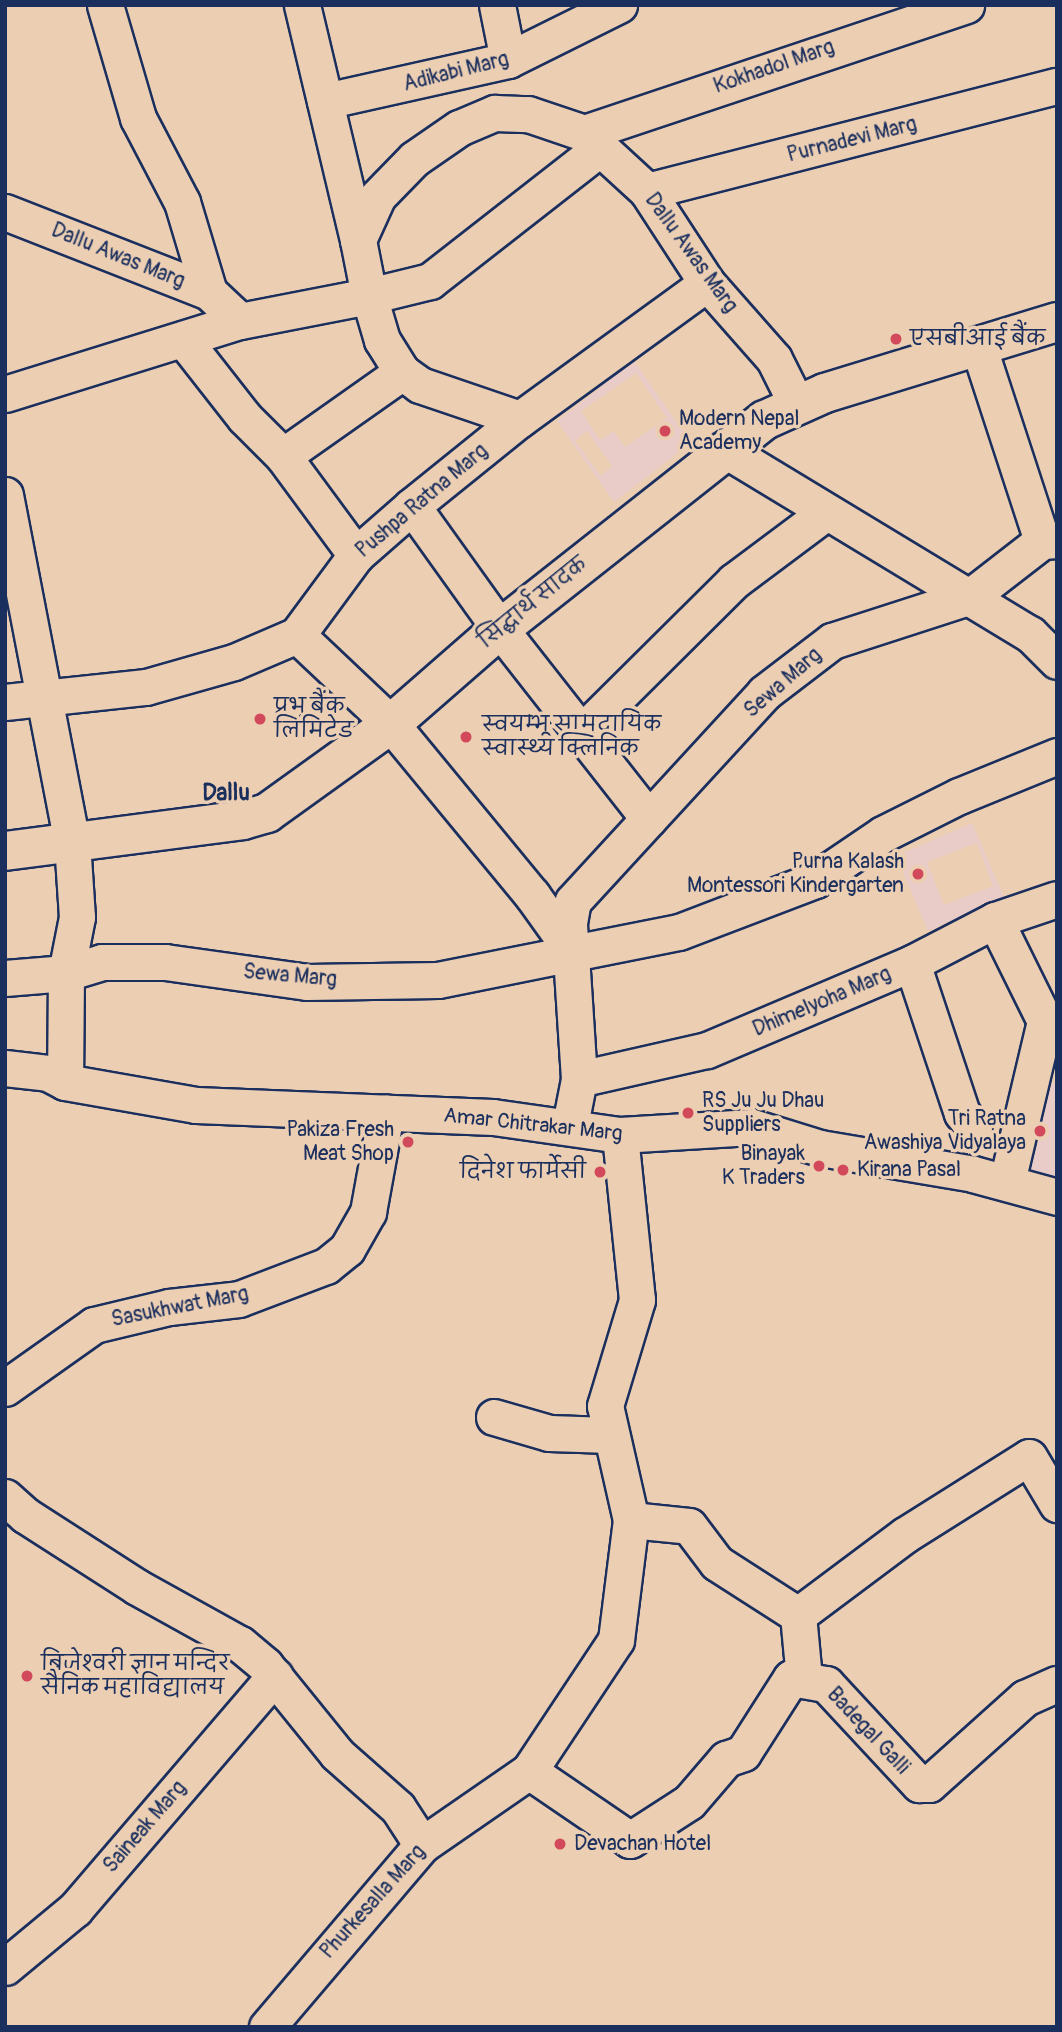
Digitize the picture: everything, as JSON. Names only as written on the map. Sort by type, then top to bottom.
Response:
[{"type":"street","points":[[105,5],[138,118],[182,202],[209,292]]},
{"type":"street","points":[[302,5],[369,296],[382,340],[402,372],[420,385],[520,419]]},
{"type":"street","points":[[497,5],[509,60]]},
{"type":"street","name":"Adikabi Marg","points":[[325,101],[509,60],[619,5]]},
{"type":"street","name":"Kokhadol Marg","points":[[369,296],[430,281],[592,140],[966,5]]},
{"type":"street","name":"Purnadevi Marg","points":[[647,191],[1057,86]]},
{"type":"street","name":"Dallu Awas Marg","points":[[358,240],[378,196],[414,159],[459,128],[495,113],[528,114],[592,140],[647,191],[707,283],[774,359],[796,403]]},
{"type":"street","name":"Dallu Awas Marg","points":[[5,212],[209,292],[240,321]]},
{"type":"street","name":"Pushpa Ratna Marg","points":[[297,635],[355,555],[412,506],[520,419],[707,283]]},
{"type":"street","points":[[5,394],[240,321],[369,296]]},
{"type":"street","name":"सिद्धार्थ सादक","points":[[5,851],[267,813],[391,724],[500,629],[724,449],[796,403],[1057,322]]},
{"type":"street","points":[[183,339],[245,418],[283,456],[355,555]]},
{"type":"street","points":[[979,348],[1050,541]]},
{"type":"street","points":[[283,456],[402,372]]},
{"type":"street","points":[[724,449],[825,513],[971,596],[1030,634],[1057,661]]},
{"type":"street","points":[[5,495],[8,531],[72,842],[77,916],[66,973],[65,1082]]},
{"type":"street","points":[[412,506],[500,629],[649,819]]},
{"type":"street","points":[[583,732],[734,581],[825,513]]},
{"type":"street","name":"Sewa Marg","points":[[570,1125],[579,1079],[574,954],[569,923],[573,901],[764,693],[832,641],[971,596],[1050,541]]},
{"type":"street","points":[[5,702],[146,687],[234,662],[297,635],[391,724],[532,895],[574,954],[679,933],[815,880],[894,828],[959,796],[1057,756]]},
{"type":"street","name":"Dhimelyoha Marg","points":[[579,1079],[707,1050],[912,963],[995,920],[1057,899]]},
{"type":"street","points":[[995,920],[1045,1021],[1044,1071],[1007,1182]]},
{"type":"street","name":"Sewa Marg","points":[[5,978],[66,973],[102,962],[165,962],[307,982],[438,980],[574,954]]},
{"type":"street","points":[[912,963],[962,1113],[974,1129]]},
{"type":"street","name":"Amar Chitrakar Marg","points":[[5,1068],[48,1073],[65,1082],[196,1105],[386,1113],[570,1125],[620,1135],[752,1127],[820,1148],[1007,1182],[1057,1197]]},
{"type":"street","name":"Sasukhwat Marg","points":[[5,1388],[94,1325],[169,1307],[239,1299],[326,1266],[347,1249],[368,1212],[386,1113]]},
{"type":"street","name":"Phurkesalla Marg","points":[[267,2027],[422,1845],[528,1771],[616,1640],[631,1520],[605,1406],[637,1300],[620,1135]]},
{"type":"street","points":[[494,1417],[549,1433],[610,1435]]},
{"type":"street","points":[[798,1615],[905,1535],[1029,1457],[1057,1504]]},
{"type":"street","points":[[5,1497],[25,1515],[136,1587],[240,1644],[275,1676],[337,1754],[398,1808],[422,1845]]},
{"type":"street","points":[[631,1520],[689,1526],[717,1563],[798,1615]]},
{"type":"street","points":[[798,1615],[804,1678]]},
{"type":"street","name":"Saineak Marg","points":[[5,1968],[75,1909],[275,1676]]},
{"type":"street","name":"Badegal Galli","points":[[528,1771],[630,1840],[689,1802],[726,1759],[743,1753],[791,1678],[804,1678],[826,1684],[919,1784],[929,1784],[1025,1698],[1057,1684]]},
{"type":"shaded area","name":"Modern Nepal Academy","points":[[634,361],[691,443],[614,502],[557,421]],"holes":[[[636,373],[667,418],[625,447],[614,431],[600,440],[581,411]],[[587,431],[612,466],[601,476],[575,441]]]},
{"type":"shaded area","name":"Purna Kalash Montessori Kindergarten","points":[[972,823],[1004,897],[928,931],[896,856]],"holes":[[[977,843],[993,886],[944,905],[927,862]]]},
{"type":"shaded area","name":"Tri Ratna Awashiya Vidyalaya","points":[[1036,1082],[1057,1084],[1057,1192],[1012,1178]]},
{"type":"place","name":"एसबीआई बैंक","points":[[896,339]]},
{"type":"place","name":"Modern Nepal Academy","points":[[665,431]]},
{"type":"place","name":"प्रभु बैंक लिमिटेड","points":[[260,719]]},
{"type":"place","name":"स्वयम्भू सामुदायिक स्वास्थ्य क्लिनिक","points":[[466,737]]},
{"type":"place","name":"Purna Kalash Montessori Kindergarten","points":[[918,874]]},
{"type":"place","name":"RS Ju Ju Dhau Suppliers","points":[[688,1113]]},
{"type":"place","name":"Tri Ratna Awashiya Vidyalaya","points":[[1040,1131]]},
{"type":"place","name":"Pakiza Fresh Meat Shop","points":[[408,1142]]},
{"type":"place","name":"Binayak K Traders","points":[[819,1166]]},
{"type":"place","name":"Kirana Pasal","points":[[843,1170]]},
{"type":"place","name":"दिनेश फार्मेसी","points":[[600,1172]]},
{"type":"place","name":"बिजेश्वरी ज्ञान मन्दिर सैनिक महाविद्यालय","points":[[27,1676]]},
{"type":"place","name":"Devachan Hotel","points":[[560,1844]]},
{"type":"district","name":"Dallu","points":[[226,793]]}]
